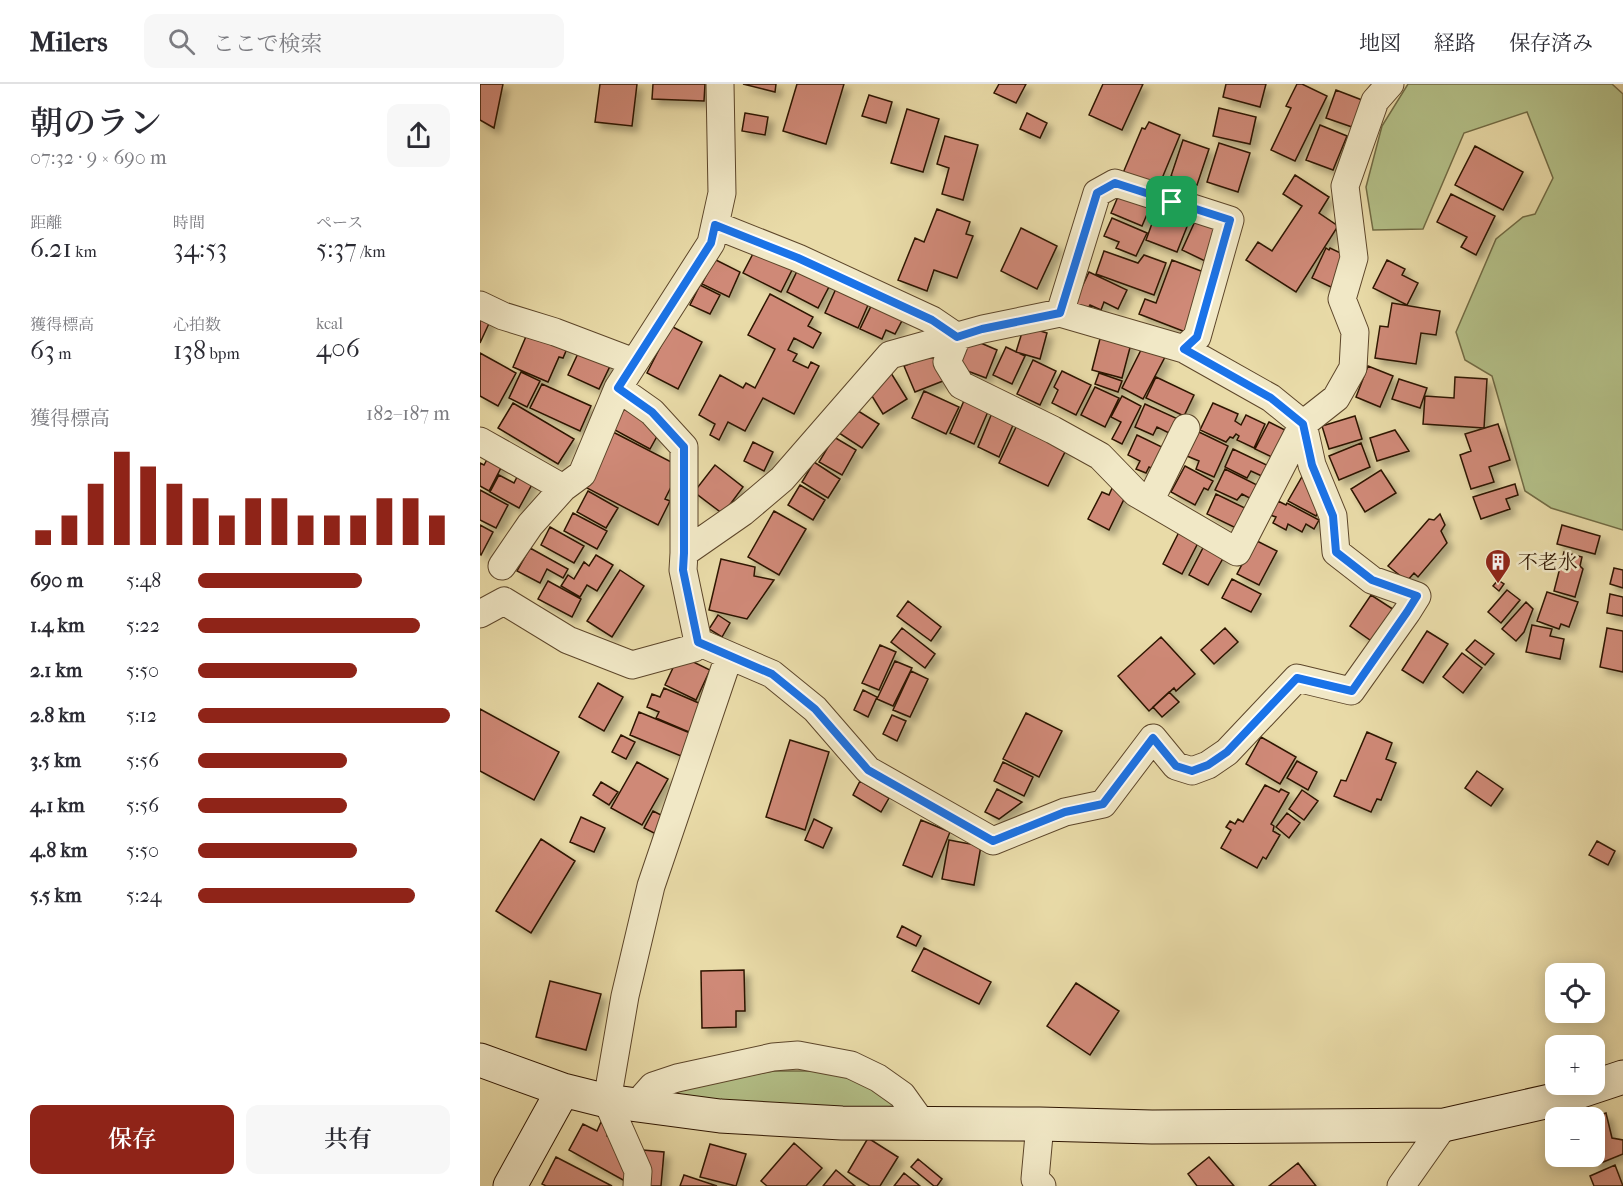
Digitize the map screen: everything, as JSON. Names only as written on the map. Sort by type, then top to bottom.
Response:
[{"type":"street","points":[[618,388],[652,412],[684,447],[683,570],[698,642],[694,648],[632,665],[568,640],[504,601],[491,563],[530,525],[563,488],[582,474],[618,388],[711,243],[722,193],[720,84]]},
{"type":"street","points":[[957,337],[947,362],[961,385],[1100,456],[1136,493],[1237,552],[1303,424],[1336,398],[1353,368],[1355,332],[1342,299],[1354,258],[1345,186],[1375,102],[1390,84]]},
{"type":"street","points":[[1060,313],[1097,193],[1115,183],[1230,220],[1197,337],[1184,349]]},
{"type":"street","points":[[715,225],[798,258],[922,315],[957,337]]},
{"type":"street","points":[[480,305],[503,316],[555,332],[634,363]]},
{"type":"street","points":[[684,553],[743,512],[782,479],[890,356],[982,329],[1060,313],[1184,349],[1271,398],[1303,424],[1312,465],[1333,516],[1336,552],[1372,580],[1417,596],[1352,691],[1297,678],[1227,752],[1208,765],[1192,771],[1176,766],[1153,738],[1103,804],[1065,812],[993,841],[868,770],[815,709],[772,674],[698,642]]},
{"type":"street","points":[[1150,501],[1186,428]]},
{"type":"street","points":[[480,441],[563,488]]},
{"type":"street","points":[[480,614],[504,601]]},
{"type":"street","points":[[637,1186],[638,1172],[622,1102],[625,996],[651,886],[729,656]]},
{"type":"street","points":[[622,1102],[653,1086],[677,1078],[773,1057],[798,1055],[851,1065],[878,1078],[902,1095],[922,1123]]},
{"type":"street","points":[[480,1060],[563,1090],[622,1102],[720,1116],[842,1123],[1220,1127],[1444,1125],[1622,1082]]},
{"type":"street","points":[[510,1186],[563,1090]]},
{"type":"street","points":[[1040,1124],[1035,1179],[1042,1186]]},
{"type":"street","points":[[1401,1186],[1444,1125]]},
{"type":"green space","points":[[1408,84],[1612,84],[1623,94],[1623,530],[1551,508],[1525,491],[1492,376],[1465,360],[1456,332],[1496,239],[1523,217],[1535,214],[1553,178],[1527,112],[1464,133],[1423,229],[1373,230],[1366,187],[1382,126]]},
{"type":"green space","points":[[773,1071],[836,1071],[876,1090],[898,1110],[731,1104],[669,1094],[708,1083]]},
{"type":"building","points":[[480,84],[503,84],[494,128],[480,120]]},
{"type":"building","points":[[600,84],[637,84],[632,126],[595,122]]},
{"type":"building","points":[[653,84],[705,84],[704,101],[652,99]]},
{"type":"building","points":[[743,84],[776,84],[775,92]]},
{"type":"building","points":[[797,84],[844,84],[826,144],[783,131]]},
{"type":"building","points":[[999,84],[1026,84],[1016,103],[994,93]]},
{"type":"building","points":[[1103,84],[1143,84],[1122,130],[1089,115]]},
{"type":"building","points":[[1226,84],[1266,84],[1260,107],[1223,97]]},
{"type":"building","points":[[1297,84],[1302,84],[1327,96],[1295,161],[1271,150],[1291,108],[1286,106]]},
{"type":"building","points":[[1336,90],[1362,100],[1352,127],[1326,118]]},
{"type":"building","points":[[869,95],[892,102],[886,123],[862,116]]},
{"type":"building","points":[[1219,108],[1256,117],[1250,144],[1213,136]]},
{"type":"building","points":[[907,109],[939,119],[923,172],[891,163]]},
{"type":"building","points":[[745,113],[768,117],[765,135],[742,131]]},
{"type":"building","points":[[1027,113],[1047,123],[1040,138],[1020,129]]},
{"type":"building","points":[[1149,122],[1180,135],[1158,188],[1123,173],[1142,128],[1145,129]]},
{"type":"building","points":[[1320,125],[1347,136],[1333,170],[1306,160]]},
{"type":"building","points":[[945,136],[978,145],[963,200],[942,194],[949,168],[937,164]]},
{"type":"building","points":[[1183,140],[1209,149],[1197,185],[1171,176]]},
{"type":"building","points":[[1219,143],[1250,153],[1238,192],[1207,182]]},
{"type":"building","points":[[1475,146],[1523,172],[1503,210],[1455,185]]},
{"type":"building","points":[[1295,175],[1329,197],[1319,213],[1338,226],[1296,292],[1246,260],[1258,242],[1272,251],[1302,206],[1283,194]]},
{"type":"building","points":[[1120,192],[1151,205],[1142,226],[1111,213]]},
{"type":"building","points":[[1451,194],[1495,216],[1476,255],[1461,247],[1467,237],[1437,222]]},
{"type":"building","points":[[1158,207],[1190,219],[1177,252],[1146,240]]},
{"type":"building","points":[[937,209],[970,222],[966,234],[973,236],[957,278],[934,270],[927,291],[898,280],[915,238],[924,242]]},
{"type":"building","points":[[1112,218],[1147,233],[1136,256],[1116,248],[1119,242],[1104,236]]},
{"type":"building","points":[[1196,219],[1220,230],[1205,261],[1182,250]]},
{"type":"building","points":[[1021,228],[1057,246],[1037,289],[1001,271]]},
{"type":"building","points":[[757,246],[794,266],[781,292],[743,273]]},
{"type":"building","points":[[1326,248],[1347,256],[1331,287],[1312,278]]},
{"type":"building","points":[[1104,251],[1138,263],[1144,255],[1166,263],[1154,295],[1096,274]]},
{"type":"building","points":[[714,259],[740,272],[729,297],[702,284]]},
{"type":"building","points":[[1172,260],[1209,274],[1188,333],[1139,314],[1145,299],[1156,303]]},
{"type":"building","points":[[1387,260],[1405,269],[1402,275],[1418,283],[1407,305],[1373,288]]},
{"type":"building","points":[[800,265],[832,281],[818,308],[787,292]]},
{"type":"building","points":[[1089,272],[1127,290],[1118,309],[1104,302],[1101,310],[1090,305],[1087,310],[1074,304]]},
{"type":"building","points":[[839,282],[872,296],[858,328],[825,313]]},
{"type":"building","points":[[700,285],[720,295],[710,314],[690,305]]},
{"type":"building","points":[[770,294],[813,317],[808,326],[821,333],[813,348],[794,338],[788,350],[797,354],[793,361],[808,368],[811,362],[819,366],[794,414],[763,398],[745,431],[728,422],[719,440],[710,435],[715,424],[699,415],[720,375],[743,388],[746,383],[755,388],[775,349],[748,335]]},
{"type":"building","points":[[875,298],[906,313],[895,334],[886,330],[882,339],[860,329]]},
{"type":"building","points":[[1392,303],[1440,311],[1436,335],[1421,333],[1416,364],[1375,358],[1380,326],[1388,327]]},
{"type":"building","points":[[480,312],[492,317],[480,343]]},
{"type":"building","points":[[671,326],[702,342],[678,389],[647,373]]},
{"type":"building","points":[[1024,326],[1047,333],[1040,359],[1016,352]]},
{"type":"building","points":[[530,327],[569,344],[563,358],[559,357],[548,382],[513,367]]},
{"type":"building","points":[[1102,331],[1132,340],[1122,378],[1092,370]]},
{"type":"building","points":[[969,338],[997,350],[986,378],[957,367]]},
{"type":"building","points":[[1143,346],[1165,357],[1143,399],[1122,388]]},
{"type":"building","points":[[581,347],[612,362],[599,389],[568,375]]},
{"type":"building","points":[[1006,347],[1025,356],[1012,384],[993,375]]},
{"type":"building","points":[[480,353],[516,373],[498,406],[480,396]]},
{"type":"building","points":[[933,355],[943,381],[915,392],[904,366]]},
{"type":"building","points":[[1033,360],[1056,371],[1040,405],[1017,394]]},
{"type":"building","points":[[1368,366],[1393,376],[1380,407],[1356,397]]},
{"type":"building","points":[[1062,371],[1091,385],[1076,415],[1052,403],[1058,390],[1054,387]]},
{"type":"building","points":[[521,372],[540,381],[527,407],[509,398]]},
{"type":"building","points":[[891,373],[907,399],[883,414],[867,388]]},
{"type":"building","points":[[1099,373],[1122,381],[1118,392],[1095,384]]},
{"type":"building","points":[[1156,377],[1194,395],[1184,416],[1146,398]]},
{"type":"building","points":[[1455,377],[1487,379],[1484,428],[1423,424],[1425,396],[1454,398]]},
{"type":"building","points":[[1399,379],[1427,388],[1420,408],[1392,399]]},
{"type":"building","points":[[542,384],[591,406],[580,431],[530,408]]},
{"type":"building","points":[[1095,387],[1119,398],[1105,427],[1081,415]]},
{"type":"building","points":[[924,391],[959,407],[946,434],[912,418]]},
{"type":"building","points":[[966,396],[990,407],[974,444],[950,433]]},
{"type":"building","points":[[1122,396],[1141,406],[1122,444],[1112,439],[1121,422],[1111,417]]},
{"type":"building","points":[[513,403],[574,439],[558,464],[498,428]]},
{"type":"building","points":[[1213,403],[1238,414],[1235,421],[1241,425],[1246,415],[1265,424],[1254,448],[1237,440],[1239,436],[1236,434],[1226,442],[1200,430]]},
{"type":"building","points":[[1145,404],[1178,419],[1171,434],[1157,427],[1153,435],[1135,427]]},
{"type":"building","points":[[624,409],[661,429],[650,449],[613,429]]},
{"type":"building","points":[[855,409],[879,424],[862,448],[839,433]]},
{"type":"building","points":[[992,413],[1014,423],[999,457],[978,447]]},
{"type":"building","points":[[1355,416],[1362,439],[1329,449],[1322,426]]},
{"type":"building","points":[[1269,422],[1289,432],[1276,459],[1255,449]]},
{"type":"building","points":[[1018,423],[1068,446],[1048,486],[999,463]]},
{"type":"building","points":[[1498,424],[1510,460],[1489,467],[1494,482],[1471,489],[1460,455],[1471,451],[1465,434]]},
{"type":"building","points":[[1395,430],[1409,451],[1377,461],[1370,438]]},
{"type":"building","points":[[613,432],[681,467],[665,499],[670,501],[658,525],[585,487]]},
{"type":"building","points":[[1199,432],[1228,446],[1214,477],[1196,469],[1199,461],[1187,456]]},
{"type":"building","points":[[1137,435],[1166,449],[1156,470],[1149,467],[1146,473],[1136,469],[1140,461],[1128,455]]},
{"type":"building","points":[[834,437],[856,450],[842,475],[819,462]]},
{"type":"building","points":[[753,442],[773,452],[764,471],[744,461]]},
{"type":"building","points":[[1361,443],[1370,467],[1339,480],[1329,456]]},
{"type":"building","points":[[1233,449],[1273,468],[1268,479],[1251,471],[1247,478],[1225,467]]},
{"type":"building","points":[[490,454],[504,462],[489,491],[480,486],[480,463],[484,465]]},
{"type":"building","points":[[814,462],[840,479],[828,498],[802,482]]},
{"type":"building","points":[[715,465],[743,487],[723,514],[694,492]]},
{"type":"building","points":[[1185,466],[1213,481],[1208,490],[1204,488],[1195,505],[1171,492]]},
{"type":"building","points":[[1225,469],[1263,488],[1257,502],[1242,494],[1237,500],[1215,490]]},
{"type":"building","points":[[1381,470],[1396,493],[1365,512],[1351,489]]},
{"type":"building","points":[[520,471],[535,479],[519,508],[490,492],[499,475],[514,483]]},
{"type":"building","points":[[1303,475],[1318,512],[1316,516],[1288,501]]},
{"type":"building","points":[[1515,484],[1518,495],[1506,499],[1510,509],[1481,519],[1473,497]]},
{"type":"building","points":[[800,485],[825,500],[813,520],[788,505]]},
{"type":"building","points":[[1113,486],[1127,493],[1109,530],[1088,519],[1102,492],[1109,495]]},
{"type":"building","points":[[480,490],[508,505],[496,528],[480,520]]},
{"type":"building","points":[[588,491],[618,508],[606,528],[577,512]]},
{"type":"building","points":[[1216,494],[1247,509],[1238,529],[1207,514]]},
{"type":"building","points":[[1278,501],[1286,505],[1287,503],[1319,520],[1314,529],[1306,524],[1302,532],[1288,524],[1286,530],[1273,523],[1276,517],[1270,515]]},
{"type":"building","points":[[774,511],[806,529],[779,575],[748,557]]},
{"type":"building","points":[[573,513],[607,531],[597,549],[564,531]]},
{"type":"building","points":[[1440,514],[1445,525],[1441,531],[1447,543],[1418,577],[1414,573],[1407,581],[1388,566],[1429,519],[1434,520]]},
{"type":"building","points":[[480,525],[493,532],[481,555],[480,554]]},
{"type":"building","points":[[1562,525],[1600,536],[1595,554],[1557,544]]},
{"type":"building","points":[[550,527],[584,546],[574,563],[541,545]]},
{"type":"building","points":[[1180,530],[1199,541],[1182,574],[1163,564]]},
{"type":"building","points":[[1255,540],[1277,551],[1259,585],[1237,574]]},
{"type":"building","points":[[1206,542],[1226,553],[1208,585],[1189,575]]},
{"type":"building","points":[[530,548],[568,569],[563,578],[547,569],[540,583],[517,571]]},
{"type":"building","points":[[1564,552],[1582,557],[1580,566],[1583,569],[1575,597],[1554,591]]},
{"type":"building","points":[[596,555],[613,565],[597,591],[587,585],[580,597],[561,586],[568,575],[574,579],[584,562],[589,566]]},
{"type":"building","points":[[721,559],[755,567],[754,576],[774,580],[747,619],[709,610]]},
{"type":"building","points":[[1614,568],[1623,570],[1623,588],[1610,584]]},
{"type":"building","points":[[620,570],[644,586],[612,637],[587,621]]},
{"type":"building","points":[[1232,579],[1261,594],[1251,612],[1222,598]]},
{"type":"building","name":"不老水","points":[[1498,580],[1504,584],[1499,591],[1493,586]]},
{"type":"building","points":[[548,581],[581,599],[572,617],[538,599]]},
{"type":"building","points":[[1507,590],[1520,600],[1501,623],[1488,612]]},
{"type":"building","points":[[1547,592],[1578,602],[1569,627],[1561,624],[1559,629],[1537,621]]},
{"type":"building","points":[[1610,594],[1623,597],[1623,616],[1607,613]]},
{"type":"building","points":[[1371,595],[1402,615],[1380,647],[1350,626]]},
{"type":"building","points":[[908,601],[941,627],[931,641],[897,616]]},
{"type":"building","points":[[1526,602],[1533,609],[1524,632],[1516,641],[1502,629]]},
{"type":"building","points":[[718,615],[730,623],[722,637],[709,629]]},
{"type":"building","points":[[1532,625],[1552,629],[1550,636],[1564,639],[1560,659],[1526,652]]},
{"type":"building","points":[[902,628],[935,654],[925,668],[891,642]]},
{"type":"building","points":[[1225,628],[1238,642],[1214,664],[1201,650]]},
{"type":"building","points":[[1607,628],[1623,631],[1623,672],[1600,667]]},
{"type":"building","points":[[1427,631],[1448,644],[1423,683],[1402,670]]},
{"type":"building","points":[[1161,637],[1195,674],[1176,691],[1174,688],[1149,711],[1118,676]]},
{"type":"building","points":[[1475,640],[1494,654],[1485,665],[1466,650]]},
{"type":"building","points":[[880,645],[896,652],[879,690],[862,683]]},
{"type":"building","points":[[1462,653],[1482,668],[1463,693],[1443,677]]},
{"type":"building","points":[[679,655],[710,670],[696,700],[665,685]]},
{"type":"building","points":[[895,661],[912,668],[893,706],[877,699]]},
{"type":"building","points":[[911,671],[928,679],[910,717],[893,710]]},
{"type":"building","points":[[598,683],[623,697],[604,731],[579,717]]},
{"type":"building","points":[[664,688],[701,704],[689,732],[656,718],[659,712],[647,707],[652,694],[660,697]]},
{"type":"building","points":[[863,690],[877,697],[868,717],[854,710]]},
{"type":"building","points":[[1169,692],[1179,702],[1162,717],[1153,707]]},
{"type":"building","points":[[480,709],[559,752],[534,800],[480,771]]},
{"type":"building","points":[[639,712],[690,733],[681,756],[630,735]]},
{"type":"building","points":[[1026,713],[1062,731],[1039,777],[1003,759]]},
{"type":"building","points":[[892,715],[906,721],[897,741],[883,734]]},
{"type":"building","points":[[1367,732],[1392,743],[1386,759],[1396,763],[1381,800],[1377,799],[1371,812],[1334,796],[1341,780],[1346,781]]},
{"type":"building","points":[[621,735],[635,742],[626,759],[612,752]]},
{"type":"building","points":[[1261,737],[1296,757],[1280,784],[1246,764]]},
{"type":"building","points":[[790,740],[829,752],[805,830],[766,817]]},
{"type":"building","points":[[1297,761],[1317,772],[1308,790],[1287,778]]},
{"type":"building","points":[[637,762],[668,779],[642,825],[611,808]]},
{"type":"building","points":[[1003,762],[1033,777],[1024,796],[994,781]]},
{"type":"building","points":[[1477,771],[1503,789],[1491,806],[1465,788]]},
{"type":"building","points":[[860,781],[889,798],[881,812],[853,795]]},
{"type":"building","points":[[601,782],[618,792],[609,805],[593,795]]},
{"type":"building","points":[[1265,785],[1279,792],[1281,789],[1289,793],[1271,824],[1274,826],[1273,831],[1280,835],[1266,859],[1263,857],[1257,868],[1221,848],[1231,830],[1226,827],[1230,821],[1235,824],[1238,819],[1243,822]]},
{"type":"building","points":[[997,789],[1022,802],[999,819],[985,812]]},
{"type":"building","points":[[1302,790],[1318,801],[1304,820],[1289,809]]},
{"type":"building","points":[[653,811],[667,818],[658,835],[644,828]]},
{"type":"building","points":[[1287,813],[1300,823],[1289,838],[1276,827]]},
{"type":"building","points":[[581,817],[605,828],[594,852],[570,842]]},
{"type":"building","points":[[814,819],[832,828],[823,848],[805,840]]},
{"type":"building","points":[[921,820],[950,832],[932,877],[903,865]]},
{"type":"building","points":[[541,839],[575,861],[531,933],[496,911]]},
{"type":"building","points":[[949,840],[981,846],[974,885],[942,879]]},
{"type":"building","points":[[1597,841],[1615,851],[1608,865],[1589,855]]},
{"type":"building","points":[[902,926],[921,936],[916,946],[897,937]]},
{"type":"building","points":[[924,948],[991,982],[979,1004],[912,971]]},
{"type":"building","points":[[744,970],[745,1011],[736,1011],[736,1027],[702,1028],[701,971]]},
{"type":"building","points":[[550,981],[601,994],[586,1050],[536,1037]]},
{"type":"building","points":[[1076,983],[1119,1011],[1090,1055],[1047,1026]]},
{"type":"building","points":[[1605,1113],[1612,1138],[1623,1140],[1623,1154],[1605,1161]]},
{"type":"building","points":[[601,1122],[612,1128],[607,1136],[616,1140],[630,1167],[623,1180],[569,1150],[583,1124],[597,1131]]},
{"type":"building","points":[[868,1138],[898,1157],[880,1186],[870,1186],[848,1172]]},
{"type":"building","points":[[794,1143],[822,1168],[806,1186],[767,1186],[761,1181]]},
{"type":"building","points":[[710,1144],[746,1154],[736,1186],[700,1177]]},
{"type":"building","points":[[643,1150],[664,1152],[661,1186],[639,1186]]},
{"type":"building","points":[[556,1157],[612,1186],[546,1186],[542,1184]]},
{"type":"building","points":[[1209,1157],[1234,1186],[1197,1186],[1188,1174]]},
{"type":"building","points":[[918,1159],[942,1179],[937,1186],[911,1167]]},
{"type":"building","points":[[1298,1163],[1316,1186],[1269,1186]]},
{"type":"building","points":[[1615,1165],[1623,1186],[1594,1186],[1590,1176]]},
{"type":"building","points":[[836,1170],[855,1186],[823,1186]]},
{"type":"building","points":[[904,1173],[920,1186],[894,1186]]},
{"type":"building","points":[[684,1175],[717,1186],[680,1186]]},
{"type":"place","name":"不老水","points":[[1498,585]]},
{"type":"route","points":[[1115,183],[1172,202],[1230,220],[1197,337],[1184,349],[1271,398],[1303,424],[1312,465],[1333,516],[1336,552],[1372,580],[1417,596],[1352,691],[1297,678],[1227,752],[1208,765],[1192,771],[1176,766],[1153,738],[1103,804],[1065,812],[993,841],[868,770],[815,709],[772,674],[698,642],[683,570],[684,447],[652,412],[618,388],[711,243],[715,225],[798,258],[932,320],[957,337],[982,329],[1060,313],[1097,193],[1115,183]]}]
